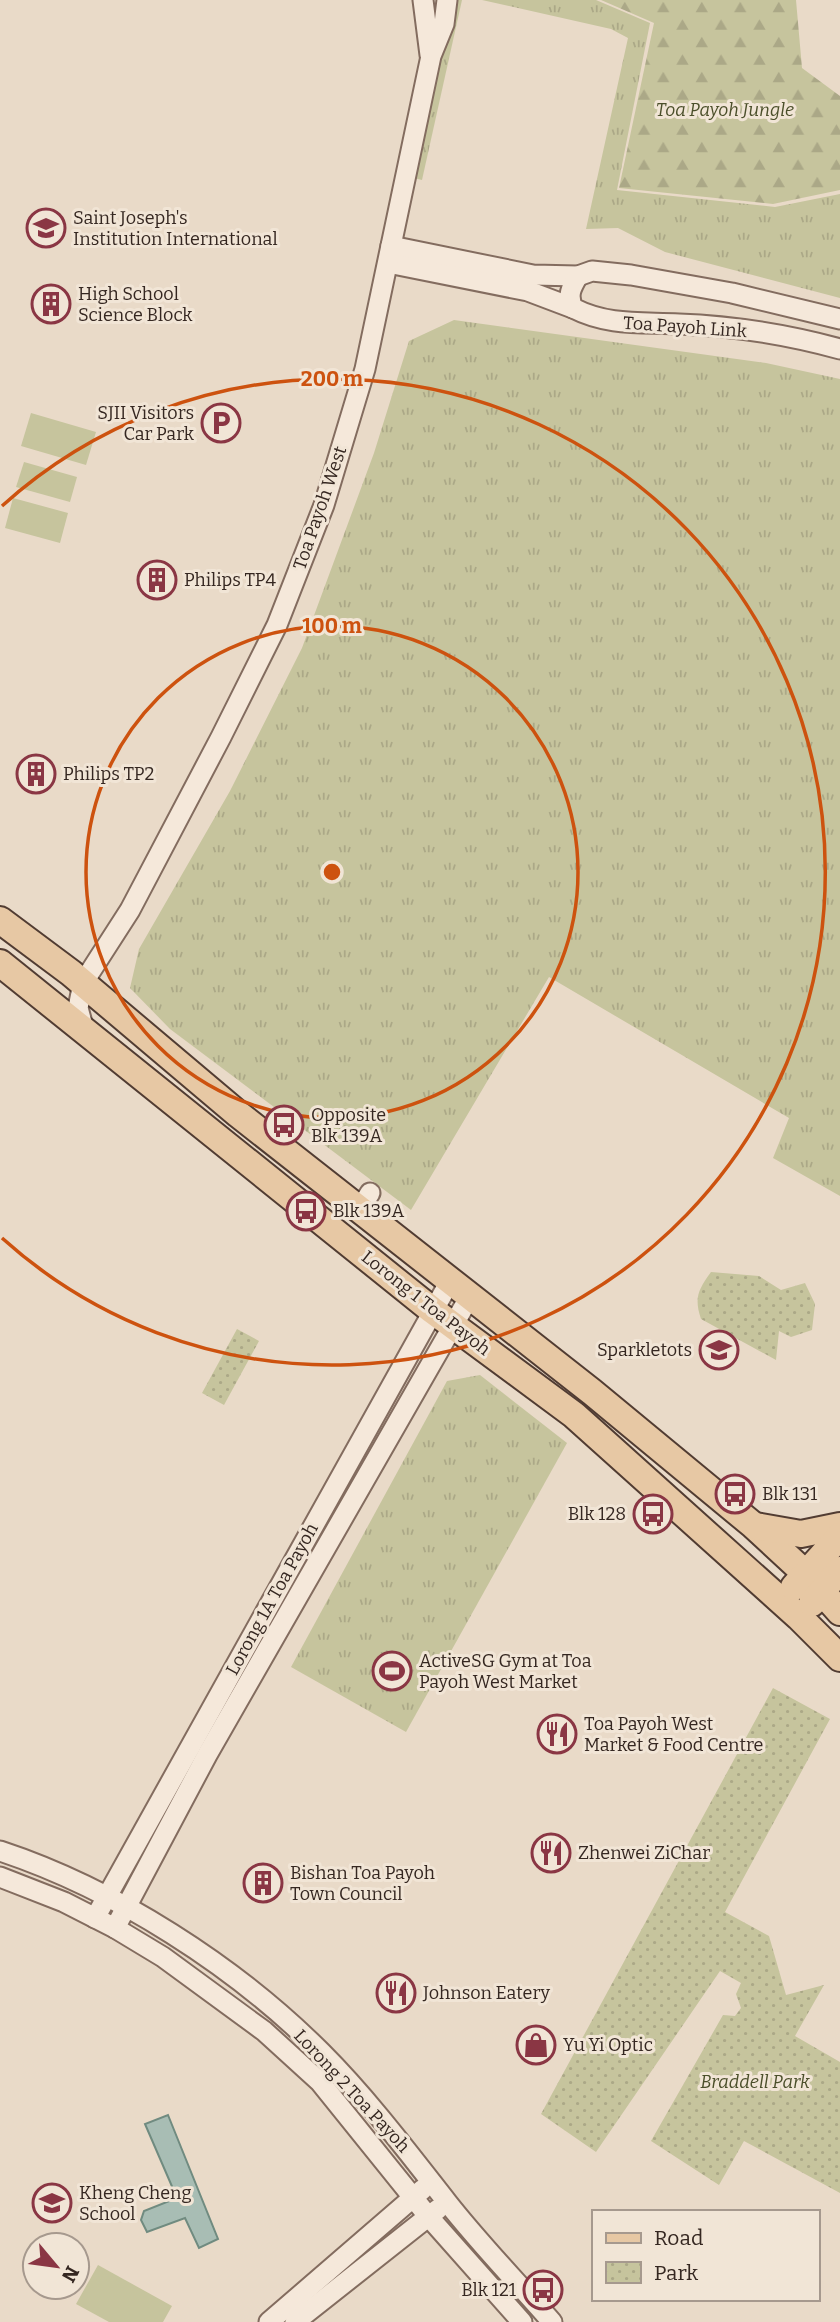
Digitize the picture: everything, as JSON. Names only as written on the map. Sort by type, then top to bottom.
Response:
[{"type":"main road","name":"Lorong 1 Toa Payoh","points":[[0,920],[94,982],[238,1114],[365,1201],[460,1288],[754,1525],[840,1612]]},
{"type":"main road","points":[[8,969],[35,965],[36,945]]},
{"type":"main road","name":"Lorong 1 Toa Payoh","points":[[8,969],[187,1116],[442,1317],[574,1415],[790,1608],[840,1658]]},
{"type":"main road","points":[[754,1525],[801,1534],[840,1525]]},
{"type":"main road","points":[[790,1608],[814,1583],[840,1536]]},
{"type":"main road","points":[[814,1583],[840,1570]]},
{"type":"street","name":"Toa Payoh West","points":[[423,0],[430,56]]},
{"type":"street","name":"Toa Payoh West","points":[[84,1030],[78,1008],[94,982],[277,625],[321,515],[365,369],[430,56],[444,24],[447,0]]},
{"type":"street","name":"Toa Payoh Link","points":[[389,254],[533,275],[578,276],[592,271],[631,275],[732,293],[840,319]]},
{"type":"street","name":"Toa Payoh Link","points":[[389,254],[528,291],[594,319],[634,324],[679,324],[774,335],[840,349]]},
{"type":"street","points":[[573,309],[569,291],[578,276]]},
{"type":"street","name":"Lorong 1A Toa Payoh","points":[[95,1917],[194,1759],[460,1288]]},
{"type":"street","name":"Lorong 1A Toa Payoh","points":[[115,1928],[194,1759]]},
{"type":"street","name":"Lorong 2 Toa Payoh","points":[[0,1850],[126,1907],[219,1967],[298,2031],[380,2119],[447,2202],[552,2322]]},
{"type":"street","name":"Lorong 2 Toa Payoh","points":[[0,1877],[115,1928],[163,1957],[284,2048],[320,2082],[428,2216],[522,2322]]},
{"type":"street","points":[[270,2322],[432,2182]]},
{"type":"street","points":[[295,2322],[447,2202]]},
{"type":"green space","points":[[448,0],[462,0],[422,180],[409,177]]},
{"type":"green space","points":[[482,0],[596,0],[650,23],[617,190],[775,207],[840,194],[840,298],[665,252],[618,228],[586,229],[628,38],[611,29]]},
{"type":"green space","name":"Toa Payoh Jungle","points":[[601,0],[796,0],[802,68],[840,96],[840,190],[773,204],[619,188],[654,23]]},
{"type":"green space","points":[[454,320],[766,363],[840,379],[840,1196],[773,1158],[789,1118],[549,977],[411,1210],[170,1029],[130,988],[139,949],[230,791],[302,648],[374,453],[409,341]]},
{"type":"green space","points":[[31,413],[96,432],[86,465],[21,446]]},
{"type":"green space","points":[[24,462],[77,477],[70,502],[16,487]]},
{"type":"green space","points":[[13,498],[68,513],[60,543],[5,528]]},
{"type":"green space","points":[[711,1272],[759,1276],[781,1290],[805,1283],[815,1304],[812,1330],[791,1337],[779,1331],[776,1360],[701,1319],[698,1294]]},
{"type":"green space","points":[[237,1329],[259,1341],[224,1405],[202,1393]]},
{"type":"green space","points":[[480,1375],[567,1443],[406,1732],[291,1667],[447,1381]]},
{"type":"green space","name":"Braddell Park","points":[[773,1688],[830,1719],[725,1912],[769,1936],[786,1995],[824,1985],[795,2036],[840,2062],[840,2193],[744,2141],[719,2185],[651,2141],[723,2015],[735,2016],[741,2008],[736,1994],[741,1983],[720,1971],[596,2152],[541,2114]]},
{"type":"green space","points":[[98,2265],[172,2306],[163,2322],[109,2322],[76,2304],[78,2301],[91,2301],[91,2277]]},
{"type":"shaded area","points":[[168,2115],[218,2239],[199,2248],[185,2218],[147,2232],[141,2220],[144,2211],[177,2198],[145,2124]]},
{"type":"place","name":"Saint Joseph's Institution International","points":[[46,228]]},
{"type":"place","name":"High School Science Block","points":[[51,304]]},
{"type":"place","name":"SJII Visitors Car Park","points":[[221,423]]},
{"type":"place","name":"Philips TP4","points":[[157,580]]},
{"type":"place","name":"Philips TP2","points":[[36,774]]},
{"type":"place","name":"Opposite Blk 139A","points":[[284,1125]]},
{"type":"place","name":"Blk 139A","points":[[306,1211]]},
{"type":"place","name":"Sparkletots","points":[[719,1350]]},
{"type":"place","name":"Blk 131","points":[[735,1494]]},
{"type":"place","name":"Blk 128","points":[[653,1514]]},
{"type":"place","name":"ActiveSG Gym at Toa Payoh West Market","points":[[392,1671]]},
{"type":"place","name":"Toa Payoh West Market & Food Centre","points":[[557,1734]]},
{"type":"place","name":"Zhenwei ZiChar","points":[[551,1853]]},
{"type":"place","name":"Bishan Toa Payoh Town Council","points":[[263,1883]]},
{"type":"place","name":"Johnson Eatery","points":[[396,1993]]},
{"type":"place","name":"Yu Yi Optic","points":[[536,2045]]},
{"type":"place","name":"Kheng Cheng School","points":[[52,2203]]},
{"type":"place","name":"Blk 121","points":[[543,2290]]}]
